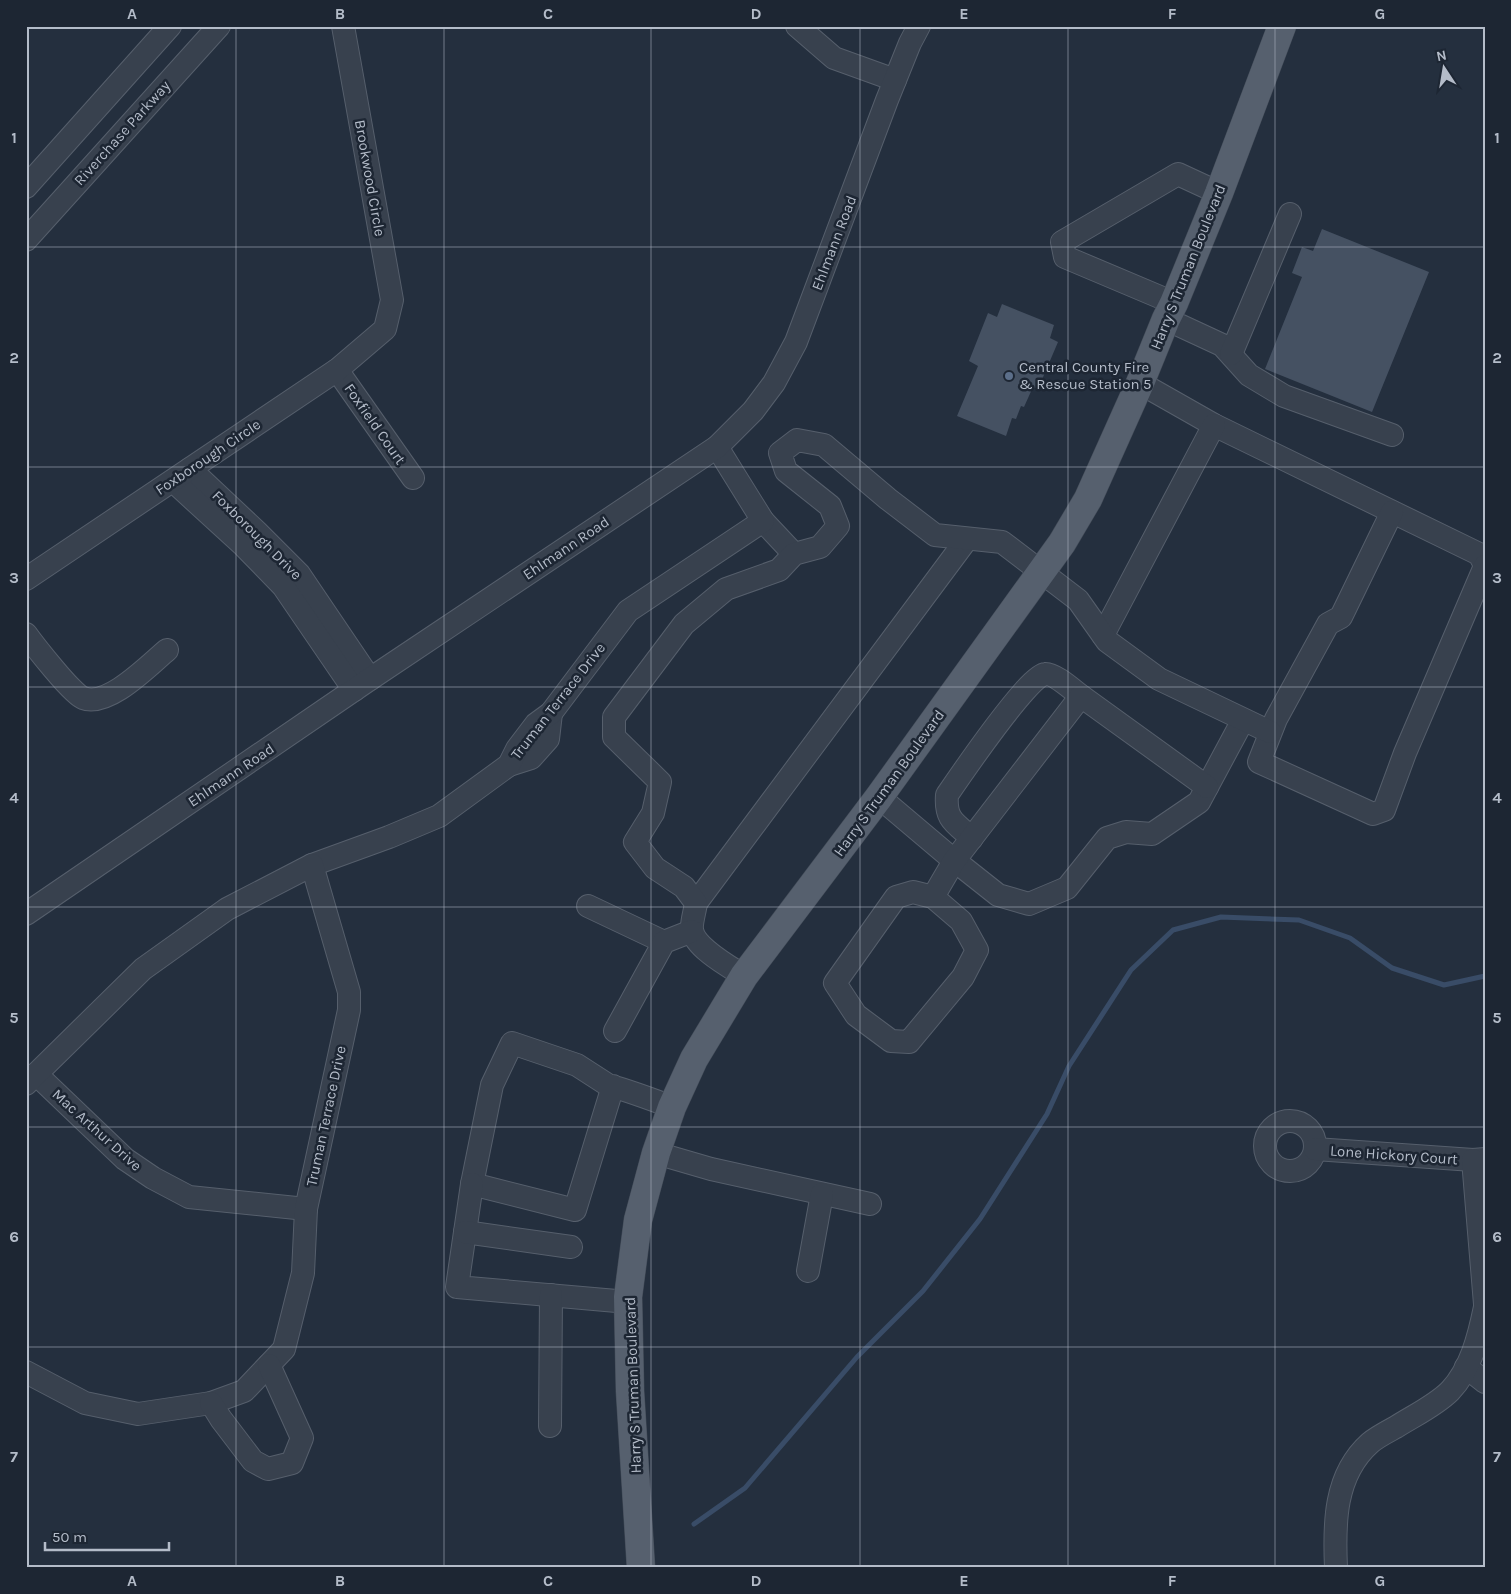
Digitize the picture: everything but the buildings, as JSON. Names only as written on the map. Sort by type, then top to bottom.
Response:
[{"type":"main road","name":"Harry S Truman Boulevard","points":[[641,1568],[630,1391],[628,1302],[638,1220],[656,1153],[672,1107],[694,1058],[744,976],[880,797],[1062,542],[1088,499],[1140,383],[1219,193],[1282,26]]},
{"type":"street","points":[[26,187],[170,26]]},
{"type":"street","name":"Riverchase Parkway","points":[[26,240],[218,26]]},
{"type":"street","name":"Brookwood Circle","points":[[342,26],[392,300],[385,329]]},
{"type":"street","points":[[796,26],[834,58],[895,80]]},
{"type":"street","name":"Ehlmann Road","points":[[26,914],[362,684],[717,447],[753,411],[774,383],[796,342],[895,80],[919,26]]},
{"type":"street","points":[[1219,193],[1178,174],[1062,242],[1065,256],[1170,311],[1222,345],[1249,375],[1284,396],[1392,435]]},
{"type":"street","points":[[1230,354],[1290,214]]},
{"type":"street","name":"Foxborough Circle","points":[[26,579],[337,370],[385,329]]},
{"type":"street","name":"Foxfield Court","points":[[337,370],[413,478]]},
{"type":"street","points":[[1140,383],[1214,425],[1479,554],[1485,566],[1404,753],[1384,810],[1373,814],[1258,762],[1276,719],[1328,624],[1341,618],[1392,512]]},
{"type":"street","points":[[1103,635],[1214,425]]},
{"type":"street","points":[[696,903],[684,887],[655,868],[635,842],[653,812],[660,782],[614,737],[614,717],[684,624],[726,589],[779,570],[794,554],[820,547],[838,526],[830,506],[786,471],[780,453],[797,440],[824,445],[888,499],[935,535],[967,540],[1002,542],[1040,573],[1078,600],[1107,641],[1159,679],[1270,732]]},
{"type":"street","points":[[717,447],[763,521],[794,554]]},
{"type":"street","name":"Foxborough Drive","points":[[182,475],[244,546],[283,586],[362,684]]},
{"type":"street","name":"Truman Terrace Drive","points":[[31,1079],[143,969],[227,909],[312,865],[389,837],[439,816],[509,765],[517,749],[536,724],[551,713],[628,611],[763,521]]},
{"type":"street","points":[[744,976],[712,956],[700,944],[692,930],[696,903],[967,540]]},
{"type":"street","points":[[26,634],[60,676],[82,698],[92,700],[104,698],[122,687],[167,650]]},
{"type":"street","points":[[972,838],[952,820],[946,809],[947,795],[1016,700],[1034,680],[1043,674],[1050,674],[1207,787]]},
{"type":"street","points":[[933,897],[954,861],[1080,696]]},
{"type":"street","points":[[880,797],[954,861],[998,895],[1029,904],[1067,888],[1107,838],[1126,832],[1152,834],[1199,802],[1243,720]]},
{"type":"street","name":"Truman Terrace Drive","points":[[26,1372],[85,1403],[138,1414],[211,1403],[244,1391],[284,1349],[303,1273],[306,1209],[349,1010],[349,992],[312,865]]},
{"type":"street","points":[[913,892],[933,897],[962,922],[977,950],[964,977],[909,1042],[891,1041],[856,1015],[835,983],[896,897],[913,892]]},
{"type":"street","points":[[588,906],[664,942]]},
{"type":"street","points":[[615,1031],[664,942],[692,930]]},
{"type":"street","points":[[628,1302],[457,1287],[472,1184],[492,1085],[512,1043],[577,1065],[608,1085],[672,1107]]},
{"type":"street","name":"Mac Arthur Drive","points":[[31,1079],[125,1159],[153,1178],[189,1197],[306,1209]]},
{"type":"street","points":[[472,1184],[575,1210],[613,1086]]},
{"type":"street","name":"Lone Hickory Court","points":[[1315,1149],[1479,1160]]},
{"type":"street","points":[[656,1153],[711,1169],[870,1204]]},
{"type":"street","points":[[1336,1568],[1335,1521],[1340,1493],[1353,1464],[1370,1443],[1450,1391],[1466,1367],[1477,1342],[1485,1306],[1479,1160]]},
{"type":"street","points":[[808,1271],[822,1194]]},
{"type":"street","points":[[465,1232],[571,1247]]},
{"type":"street","points":[[550,1426],[551,1296]]},
{"type":"street","points":[[211,1403],[254,1461],[268,1469],[292,1463],[302,1438],[270,1365]]},
{"type":"street","points":[[1466,1367],[1485,1382]]},
{"type":"waterway","points":[[694,1524],[745,1488],[857,1357],[923,1291],[980,1219],[1047,1114],[1069,1066],[1131,970],[1173,930],[1221,917],[1299,920],[1350,938],[1392,968],[1444,985],[1485,976]]},
{"type":"place","name":"Central County Fire & Rescue Station 5","points":[[1009,376]]}]
